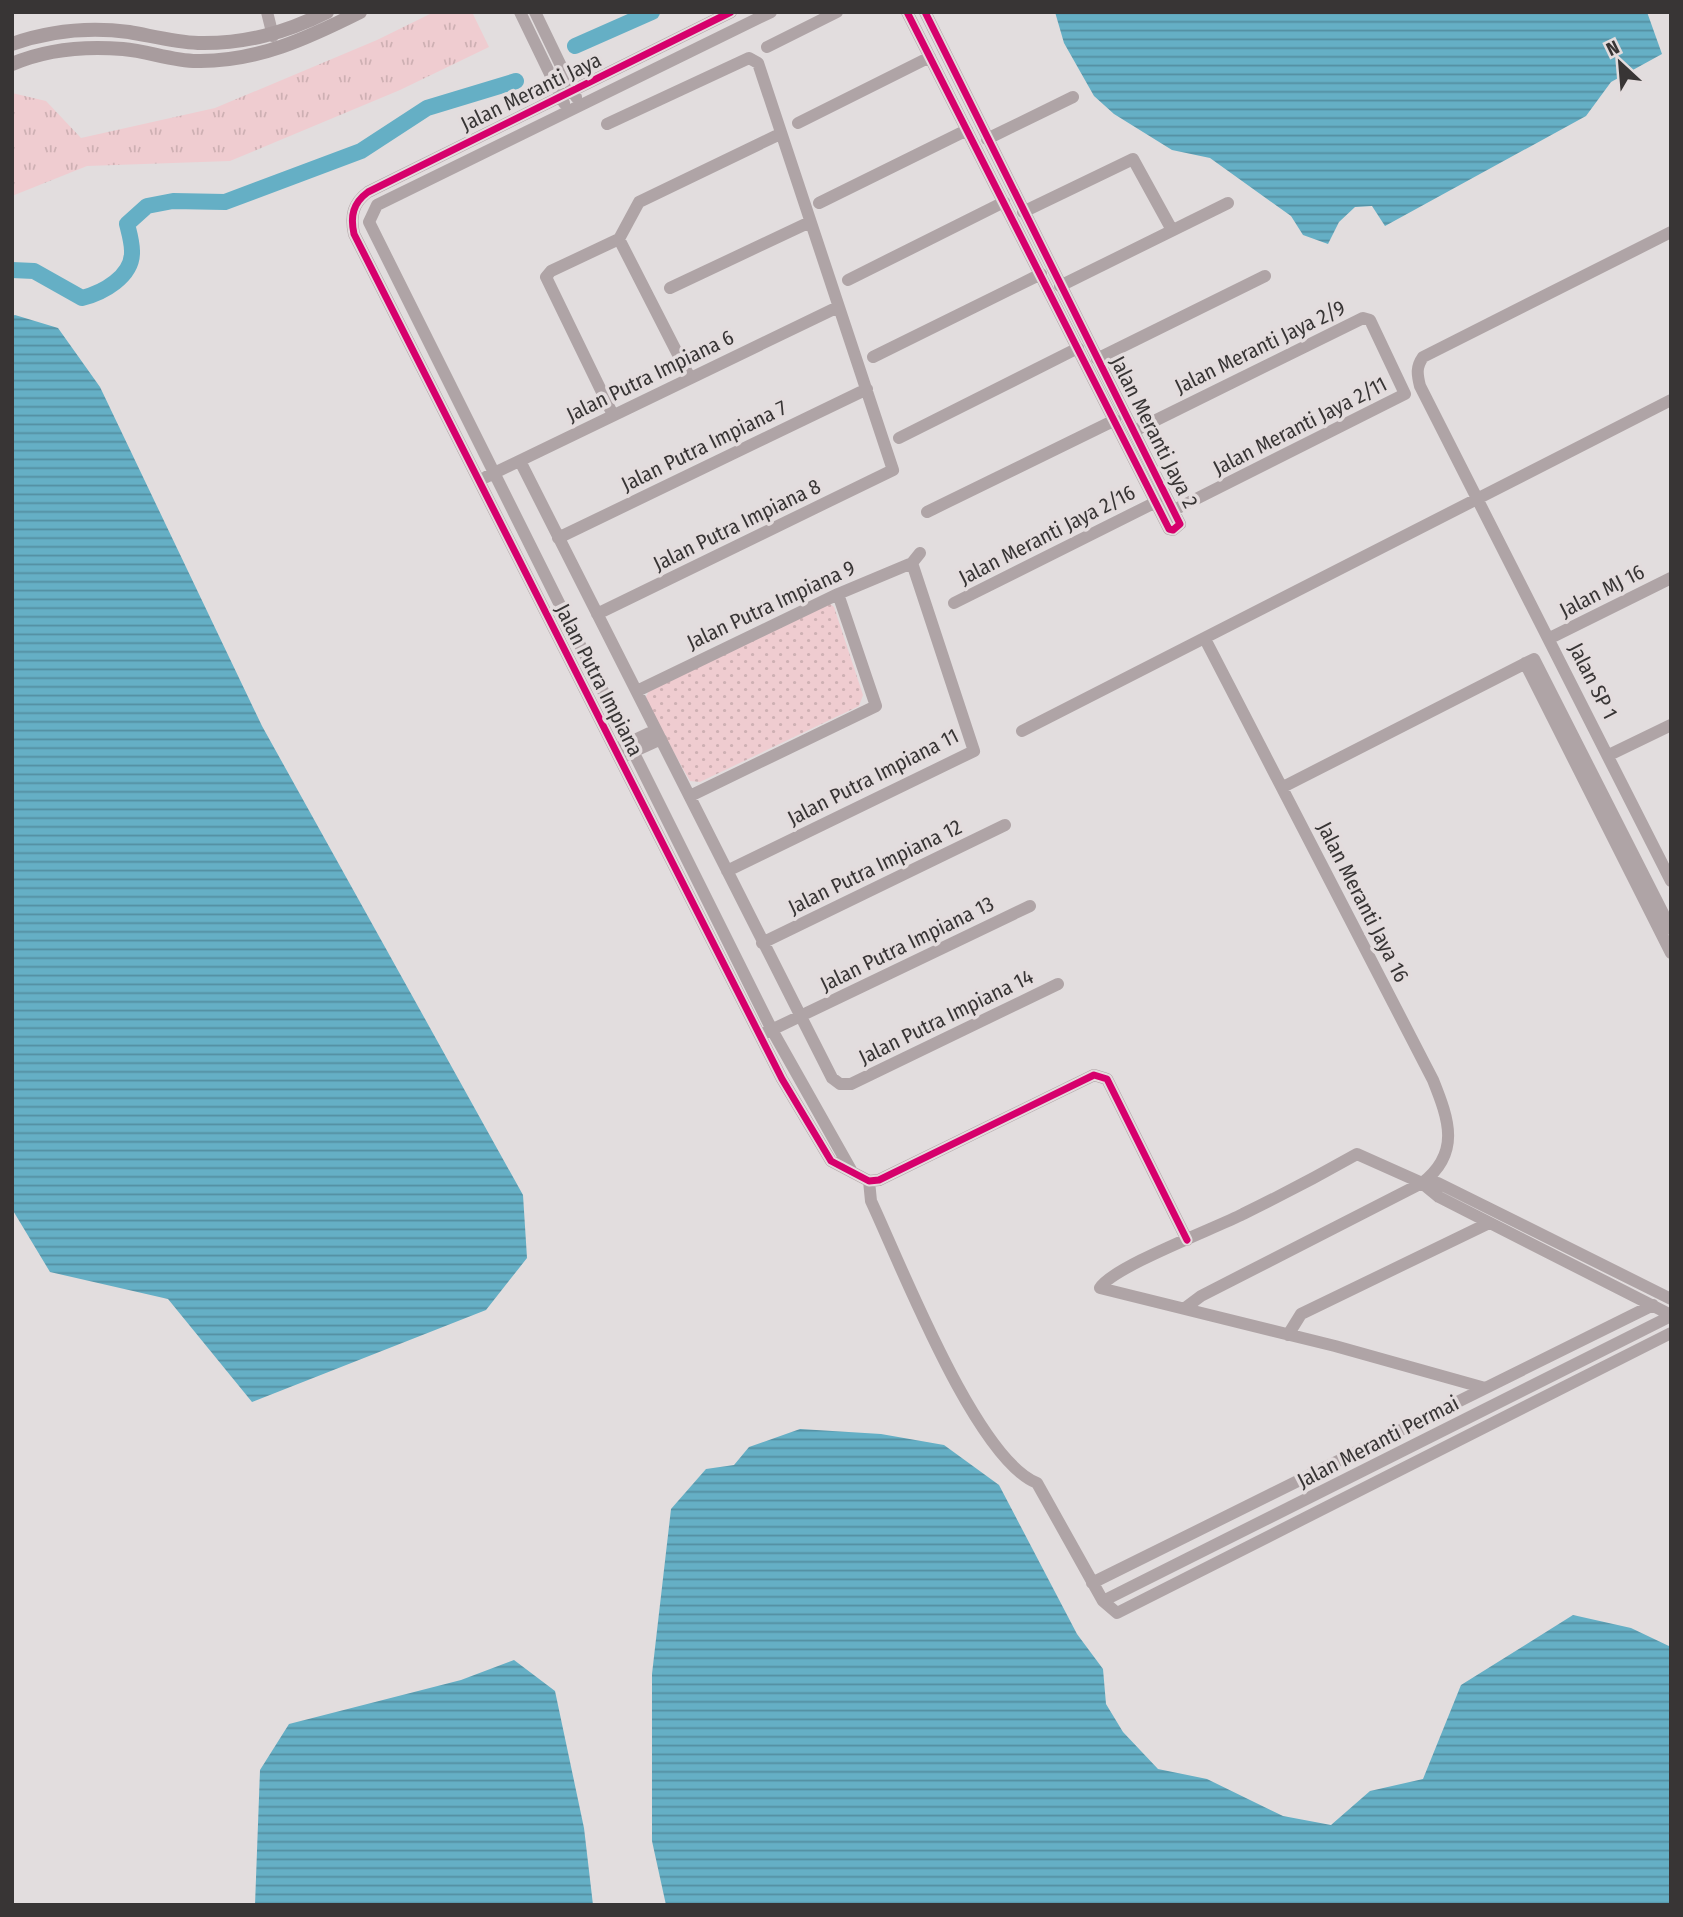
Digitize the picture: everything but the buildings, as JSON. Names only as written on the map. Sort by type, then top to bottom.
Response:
[{"type":"main road","points":[[13,42],[75,30],[125,32],[195,43],[273,36],[327,12]]},
{"type":"main road","points":[[16,62],[78,48],[124,49],[196,61],[232,59],[293,44],[360,12]]},
{"type":"street","points":[[267,12],[273,36]]},
{"type":"street","points":[[520,12],[567,94]]},
{"type":"street","points":[[535,12],[573,107]]},
{"type":"street","name":"Jalan Meranti Jaya","points":[[354,210],[358,200],[368,192],[731,12]]},
{"type":"street","name":"Jalan Meranti Jaya","points":[[371,214],[377,205],[771,12]]},
{"type":"street","points":[[767,47],[838,12]]},
{"type":"street","name":"Jalan Meranti Jaya 2","points":[[907,12],[967,130],[992,165],[1023,212],[1060,286],[1065,308],[1078,348],[1169,529],[1173,530],[1180,524],[1174,510],[1097,359],[1065,308],[1041,274],[1004,202],[992,165],[987,139],[927,17]]},
{"type":"street","points":[[915,28],[927,17]]},
{"type":"street","points":[[13,42],[16,62]]},
{"type":"street","points":[[798,123],[930,57]]},
{"type":"street","points":[[607,124],[754,58],[867,389]]},
{"type":"street","points":[[987,139],[1073,97]]},
{"type":"street","points":[[819,203],[967,130]]},
{"type":"street","points":[[613,415],[546,277],[551,271],[619,239],[639,202],[780,134]]},
{"type":"street","points":[[1023,212],[1134,159],[1172,230]]},
{"type":"street","points":[[848,280],[1004,202]]},
{"type":"street","points":[[1060,286],[1228,203]]},
{"type":"street","name":"Jalan Putra Impiana","points":[[354,210],[354,234],[617,754],[831,1161],[851,1170]]},
{"type":"street","name":"Jalan Putra Impiana","points":[[371,214],[369,222],[373,236],[630,747],[766,1033],[851,1170]]},
{"type":"street","points":[[670,288],[810,222]]},
{"type":"street","name":"Jalan SP 1","points":[[1670,877],[1550,638],[1476,501],[1420,386],[1418,364],[1423,357],[1671,232]]},
{"type":"street","points":[[619,239],[690,378]]},
{"type":"street","points":[[873,357],[1041,274]]},
{"type":"street","points":[[1097,359],[1265,276]]},
{"type":"street","name":"Jalan Putra Impiana 6","points":[[479,481],[838,307]]},
{"type":"street","name":"Jalan Meranti Jaya 2/9","points":[[1134,431],[1366,317],[1405,394]]},
{"type":"street","points":[[898,438],[1078,348]]},
{"type":"street","name":"Jalan Putra Impiana 8","points":[[597,614],[893,470],[867,389]]},
{"type":"street","name":"Jalan Putra Impiana 7","points":[[558,538],[867,389]]},
{"type":"street","name":"Jalan Meranti Jaya 2/11","points":[[1174,510],[1405,394]]},
{"type":"street","points":[[1022,731],[1671,400]]},
{"type":"street","points":[[933,510],[1115,420]]},
{"type":"street","points":[[520,461],[801,1017]]},
{"type":"street","name":"Jalan Meranti Jaya 2/16","points":[[954,603],[1156,502]]},
{"type":"street","name":"Jalan Putra Impiana 9","points":[[636,691],[916,558]]},
{"type":"street","name":"Jalan Putra Impiana 11","points":[[727,871],[974,751],[916,558]]},
{"type":"street","name":"Jalan MJ 16","points":[[1550,638],[1671,578]]},
{"type":"street","points":[[690,796],[876,706],[838,594]]},
{"type":"street","name":"Jalan Meranti Jaya 16","points":[[1205,639],[1433,1080],[1447,1114],[1447,1153],[1439,1170],[1422,1183]]},
{"type":"street","points":[[1283,786],[1529,661]]},
{"type":"street","points":[[1529,661],[1671,929]]},
{"type":"street","points":[[1529,661],[1671,953]]},
{"type":"street","points":[[1609,755],[1671,724]]},
{"type":"street","points":[[617,754],[659,734]]},
{"type":"street","name":"Jalan Putra Impiana 12","points":[[762,943],[1005,825]]},
{"type":"street","name":"Jalan Putra Impiana 13","points":[[766,1033],[1030,906]]},
{"type":"street","name":"Jalan Putra Impiana 14","points":[[801,1017],[832,1078],[840,1084],[851,1084],[1058,984]]},
{"type":"street","points":[[869,1181],[907,1167],[1094,1075],[1101,1075],[1107,1079],[1187,1240]]},
{"type":"street","points":[[1485,1388],[1100,1288],[1126,1268],[1297,1188],[1357,1154],[1422,1183],[1433,1194],[1671,1315]]},
{"type":"street","points":[[851,1170],[869,1181]]},
{"type":"street","points":[[869,1181],[871,1201],[961,1394],[996,1450],[1023,1477],[1037,1483],[1103,1601]]},
{"type":"street","points":[[1185,1308],[1201,1296],[1422,1183],[1438,1183],[1671,1298]]},
{"type":"street","points":[[1288,1335],[1301,1314],[1489,1223]]},
{"type":"street","points":[[1092,1583],[1653,1305]]},
{"type":"street","name":"Jalan Meranti Permai","points":[[1671,1315],[1103,1601],[1117,1613],[1671,1333]]},
{"type":"green space","points":[[434,12],[472,12],[489,47],[400,90],[230,161],[87,166],[12,196],[12,93],[46,101],[81,138],[215,108],[377,40]]},
{"type":"green space","points":[[829,603],[834,607],[863,695],[859,706],[700,782],[690,781],[644,700],[649,691]]},
{"type":"water","points":[[1055,12],[1647,12],[1662,54],[1611,82],[1586,116],[1385,226],[1372,206],[1355,207],[1339,222],[1328,244],[1303,235],[1291,216],[1210,158],[1172,150],[1114,114],[1094,96],[1064,43]]},
{"type":"water","points":[[12,316],[58,328],[100,387],[262,726],[523,1195],[527,1258],[486,1310],[252,1402],[168,1299],[50,1272],[12,1209]]},
{"type":"water","points":[[800,1429],[881,1434],[944,1445],[999,1485],[1077,1634],[1103,1669],[1106,1704],[1123,1732],[1158,1769],[1207,1779],[1283,1816],[1331,1825],[1370,1791],[1423,1779],[1461,1685],[1573,1615],[1631,1628],[1671,1647],[1671,1905],[666,1905],[652,1841],[652,1674],[671,1509],[706,1469],[734,1465],[749,1447]]},
{"type":"water","points":[[514,1660],[555,1691],[584,1828],[593,1905],[255,1905],[260,1770],[289,1724],[461,1680]]},
{"type":"waterway","points":[[575,46],[652,12]]},
{"type":"waterway","points":[[12,270],[34,271],[82,298],[90,296],[107,288],[127,269],[132,251],[127,224],[147,206],[173,201],[225,202],[361,151],[427,108],[516,81]]},
{"type":"cycle path","points":[[731,12],[368,192],[354,210],[354,234],[782,1079],[831,1161],[869,1181],[879,1180],[1094,1075],[1107,1079],[1187,1240]]},
{"type":"cycle path","points":[[907,12],[1169,529],[1173,530],[1180,524],[925,12]]}]
